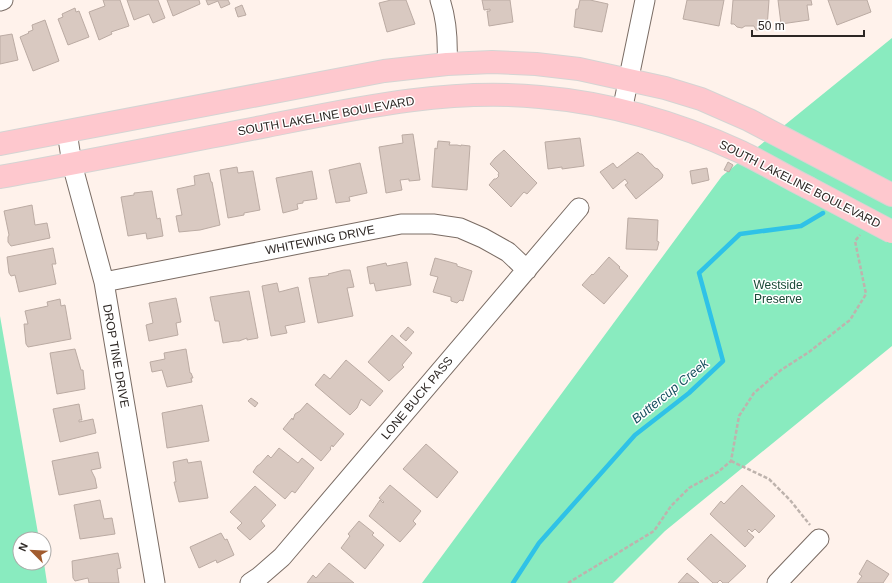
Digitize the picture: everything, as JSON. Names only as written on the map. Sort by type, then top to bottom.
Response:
[{"type":"main road","points":[[0,144],[384,71],[447,64],[492,62],[536,64],[579,69],[629,79],[700,99],[750,120],[892,195]]},
{"type":"main road","name":"SOUTH LAKELINE BOULEVARD","points":[[0,177],[359,108],[446,96],[492,94],[541,97],[622,111],[655,119],[693,132],[742,153],[892,232]]},
{"type":"street","points":[[440,0],[447,43],[447,64]]},
{"type":"street","points":[[622,111],[645,0]]},
{"type":"street","name":"DROP TINE DRIVE","points":[[67,132],[72,164],[104,282],[155,583]]},
{"type":"street","name":"LONE BUCK PASS","points":[[250,583],[282,557],[580,208]]},
{"type":"street","name":"WHITEWING DRIVE","points":[[104,282],[401,224],[433,224],[460,228],[483,238],[508,252],[527,270]]},
{"type":"street","points":[[777,583],[819,538]]},
{"type":"path","points":[[568,583],[654,531],[671,506],[689,488],[718,472],[731,461],[739,416],[754,393],[781,370],[809,352],[850,320],[866,294],[855,241],[861,234]]},
{"type":"path","points":[[731,461],[769,479],[790,500],[819,538]]},
{"type":"green space","name":"Westside Preserve","points":[[892,38],[892,346],[665,531],[613,583],[422,583],[722,176]]},
{"type":"green space","points":[[0,316],[38,531],[12,531],[12,571],[45,571],[47,583],[0,583]]},
{"type":"building","points":[[103,0],[120,0],[129,26],[111,32],[112,34],[99,40],[89,12],[105,6]]},
{"type":"building","points":[[127,0],[158,0],[165,18],[153,23],[149,14],[134,20]]},
{"type":"building","points":[[167,0],[199,0],[200,4],[173,16]]},
{"type":"building","points":[[206,0],[228,0],[230,4],[221,8],[218,1],[208,5]]},
{"type":"building","points":[[391,0],[406,0],[415,24],[387,32],[379,3]]},
{"type":"building","points":[[482,0],[510,0],[513,22],[489,26],[487,11],[490,11],[490,9],[484,10]]},
{"type":"building","points":[[580,0],[590,0],[608,4],[602,32],[574,27],[576,9],[578,9]]},
{"type":"building","points":[[687,0],[724,0],[719,26],[683,19]]},
{"type":"building","points":[[733,0],[769,0],[767,28],[756,30],[754,26],[745,26],[742,28],[731,24]]},
{"type":"building","points":[[778,0],[811,0],[812,5],[807,5],[809,20],[781,24]]},
{"type":"building","points":[[828,0],[867,0],[871,12],[837,25]]},
{"type":"building","points":[[242,5],[246,15],[238,17],[235,8]]},
{"type":"building","points":[[75,8],[76,12],[79,11],[89,37],[68,45],[58,19],[63,17],[62,14]]},
{"type":"building","points":[[45,20],[59,61],[33,71],[20,37],[33,30],[32,25]]},
{"type":"building","points":[[12,34],[18,60],[0,64],[0,36]]},
{"type":"building","points":[[413,134],[420,180],[400,180],[402,190],[386,193],[379,147],[403,143],[402,135]]},
{"type":"building","points":[[580,138],[584,166],[548,169],[545,142]]},
{"type":"building","points":[[438,141],[450,142],[449,145],[470,146],[467,190],[432,187],[435,148],[437,149]]},
{"type":"building","points":[[504,150],[537,183],[527,194],[524,192],[511,207],[489,185],[499,176],[499,173],[490,164]]},
{"type":"building","points":[[638,152],[642,154],[663,175],[662,178],[636,199],[625,185],[628,183],[625,179],[613,189],[600,172],[613,163],[617,168]]},
{"type":"building","points":[[728,162],[733,165],[729,172],[724,170]]},
{"type":"building","points":[[360,163],[367,193],[349,197],[350,201],[336,203],[329,170]]},
{"type":"building","points":[[237,167],[238,173],[253,171],[260,210],[228,218],[220,170]]},
{"type":"building","points":[[707,168],[709,180],[692,184],[690,171]]},
{"type":"building","points":[[312,171],[317,199],[303,201],[303,203],[297,204],[298,209],[283,213],[276,178]]},
{"type":"building","points":[[209,173],[220,225],[200,230],[179,232],[176,216],[182,215],[177,189],[195,185],[194,176]]},
{"type":"building","points":[[152,191],[157,219],[160,218],[163,236],[147,239],[146,233],[128,236],[121,197],[134,195],[134,193]]},
{"type":"building","points":[[32,205],[35,225],[47,223],[50,238],[11,246],[8,242],[9,235],[4,211]]},
{"type":"building","points":[[628,218],[658,220],[657,241],[659,242],[657,250],[626,249]]},
{"type":"building","points":[[53,248],[56,264],[52,264],[56,284],[19,292],[15,275],[11,276],[9,273],[7,257]]},
{"type":"building","points":[[609,257],[628,276],[604,304],[582,285]]},
{"type":"building","points":[[435,258],[457,264],[457,266],[472,271],[463,301],[460,300],[457,303],[451,301],[451,297],[433,292],[438,277],[430,275]]},
{"type":"building","points":[[407,262],[411,285],[376,291],[374,283],[370,284],[367,267],[386,263],[387,266]]},
{"type":"building","points":[[350,270],[354,287],[347,288],[353,316],[318,323],[309,278],[326,276],[329,275],[328,274]]},
{"type":"building","points":[[277,283],[279,292],[298,287],[305,322],[285,326],[287,333],[271,336],[262,286]]},
{"type":"building","points":[[249,291],[258,338],[247,340],[247,338],[239,341],[223,343],[219,321],[215,321],[210,297]]},
{"type":"building","points":[[176,298],[181,322],[176,323],[178,335],[149,341],[146,325],[153,323],[149,303]]},
{"type":"building","points":[[60,299],[61,306],[65,305],[71,339],[28,347],[26,344],[24,324],[28,324],[25,311],[48,306],[47,302]]},
{"type":"building","points":[[408,327],[414,332],[406,341],[400,336]]},
{"type":"building","points":[[392,335],[412,353],[402,365],[404,367],[389,381],[368,362]]},
{"type":"building","points":[[75,349],[81,370],[83,370],[85,389],[57,394],[50,353]]},
{"type":"building","points":[[186,349],[190,373],[193,378],[191,378],[192,382],[167,387],[162,370],[152,372],[150,362],[165,359],[164,353]]},
{"type":"building","points":[[346,360],[383,391],[370,406],[361,399],[357,408],[350,415],[315,385],[324,374],[330,379]]},
{"type":"building","points":[[251,398],[258,403],[255,407],[248,401]]},
{"type":"building","points":[[307,403],[344,434],[333,447],[332,445],[330,448],[331,449],[321,461],[283,429],[292,418],[293,420],[295,414]]},
{"type":"building","points":[[79,404],[82,420],[79,420],[79,422],[93,419],[96,433],[60,442],[53,409]]},
{"type":"building","points":[[202,405],[209,441],[167,448],[162,413]]},
{"type":"building","points":[[426,444],[458,472],[437,498],[403,469]]},
{"type":"building","points":[[279,448],[298,463],[302,458],[314,468],[295,493],[292,491],[285,499],[253,472],[268,455],[271,458]]},
{"type":"building","points":[[98,452],[101,468],[91,470],[95,478],[97,488],[59,495],[52,461]]},
{"type":"building","points":[[187,459],[188,463],[201,461],[208,498],[179,502],[174,482],[176,482],[173,462]]},
{"type":"building","points":[[390,485],[421,511],[413,521],[416,524],[400,542],[369,516],[380,500],[383,503],[384,502],[379,498]]},
{"type":"building","points":[[742,485],[775,516],[759,533],[755,529],[752,532],[749,529],[747,531],[754,537],[745,547],[710,514],[721,501],[724,504]]},
{"type":"building","points":[[255,486],[276,505],[261,521],[265,526],[250,540],[237,528],[242,523],[230,512]]},
{"type":"building","points":[[100,500],[104,519],[112,518],[115,534],[80,539],[74,505]]},
{"type":"building","points":[[359,521],[374,533],[372,535],[384,545],[365,569],[341,548],[350,536],[348,534]]},
{"type":"building","points":[[221,533],[225,540],[227,539],[234,555],[217,563],[216,560],[199,568],[190,547]]},
{"type":"building","points":[[711,534],[746,566],[728,583],[723,583],[720,580],[717,583],[713,583],[687,559]]},
{"type":"building","points":[[118,553],[121,568],[117,569],[119,583],[89,583],[88,578],[75,581],[73,578],[72,561]]},
{"type":"building","points":[[867,560],[889,574],[883,583],[857,583],[862,576],[859,574]]},
{"type":"building","points":[[329,563],[354,583],[307,583],[313,575],[316,578]]},
{"type":"building","points":[[687,573],[699,583],[678,583]]},
{"type":"waterway","name":"Buttercup Creek","points":[[513,583],[539,543],[635,435],[689,393],[723,361],[699,273],[740,234],[801,226],[823,213]]}]
